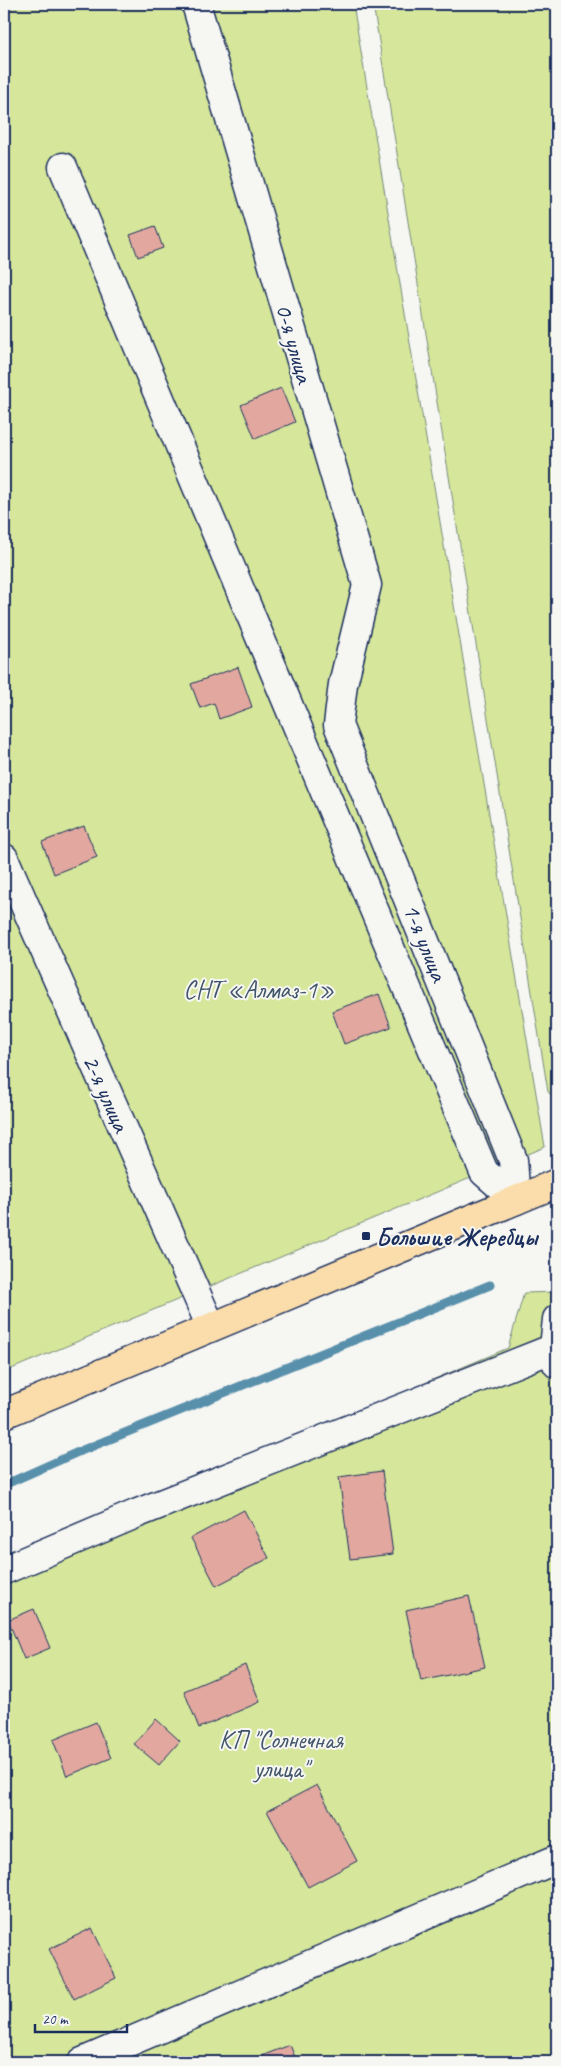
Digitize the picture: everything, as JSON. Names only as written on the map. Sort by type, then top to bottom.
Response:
[{"type":"main road","points":[[4,1414],[557,1183]]},
{"type":"street","name":"0-я улица","points":[[196,4],[367,586],[343,684]]},
{"type":"street","points":[[63,167],[484,1172],[516,1200]]},
{"type":"street","name":"1-я улица","points":[[343,684],[338,725],[513,1160],[516,1200]]},
{"type":"street","name":"2-я улица","points":[[4,858],[211,1328]]},
{"type":"street","points":[[4,1570],[147,1510],[556,1356],[557,1319]]},
{"type":"street","points":[[82,2062],[557,1859]]},
{"type":"green space","name":"СНТ «Алмаз-1»","points":[[4,4],[353,4],[545,1147],[4,1372]]},
{"type":"green space","points":[[373,4],[557,4],[557,1100],[548,1092]]},
{"type":"green space","name":"КП \"Солнечная улица\"","points":[[557,1292],[557,2062],[4,2062],[4,1561],[508,1348],[524,1293]]},
{"type":"building","points":[[155,226],[163,248],[138,257],[130,235]]},
{"type":"building","points":[[281,388],[295,422],[255,439],[241,405]]},
{"type":"building","points":[[238,667],[252,707],[219,719],[214,703],[200,708],[191,684]]},
{"type":"building","points":[[84,826],[97,857],[54,874],[42,842]]},
{"type":"building","points":[[379,994],[391,1027],[344,1044],[332,1011]]},
{"type":"building","points":[[382,1471],[393,1554],[350,1559],[339,1477]]},
{"type":"building","points":[[244,1510],[269,1558],[216,1586],[191,1538]]},
{"type":"building","points":[[469,1596],[485,1667],[421,1681],[406,1610]]},
{"type":"building","points":[[34,1609],[50,1648],[24,1659],[8,1620]]},
{"type":"building","points":[[245,1665],[260,1702],[199,1728],[184,1691]]},
{"type":"building","points":[[156,1719],[180,1741],[159,1765],[134,1744]]},
{"type":"building","points":[[96,1722],[111,1758],[67,1776],[53,1740]]},
{"type":"building","points":[[317,1785],[357,1861],[308,1887],[267,1811]]},
{"type":"building","points":[[92,1928],[116,1978],[74,1999],[49,1949]]},
{"type":"building","points":[[290,2045],[297,2062],[258,2062],[256,2058]]},
{"type":"waterway","points":[[4,1485],[78,1452],[490,1285]]},
{"type":"place","name":"Большие Жеребцы","points":[[366,1236]]}]
